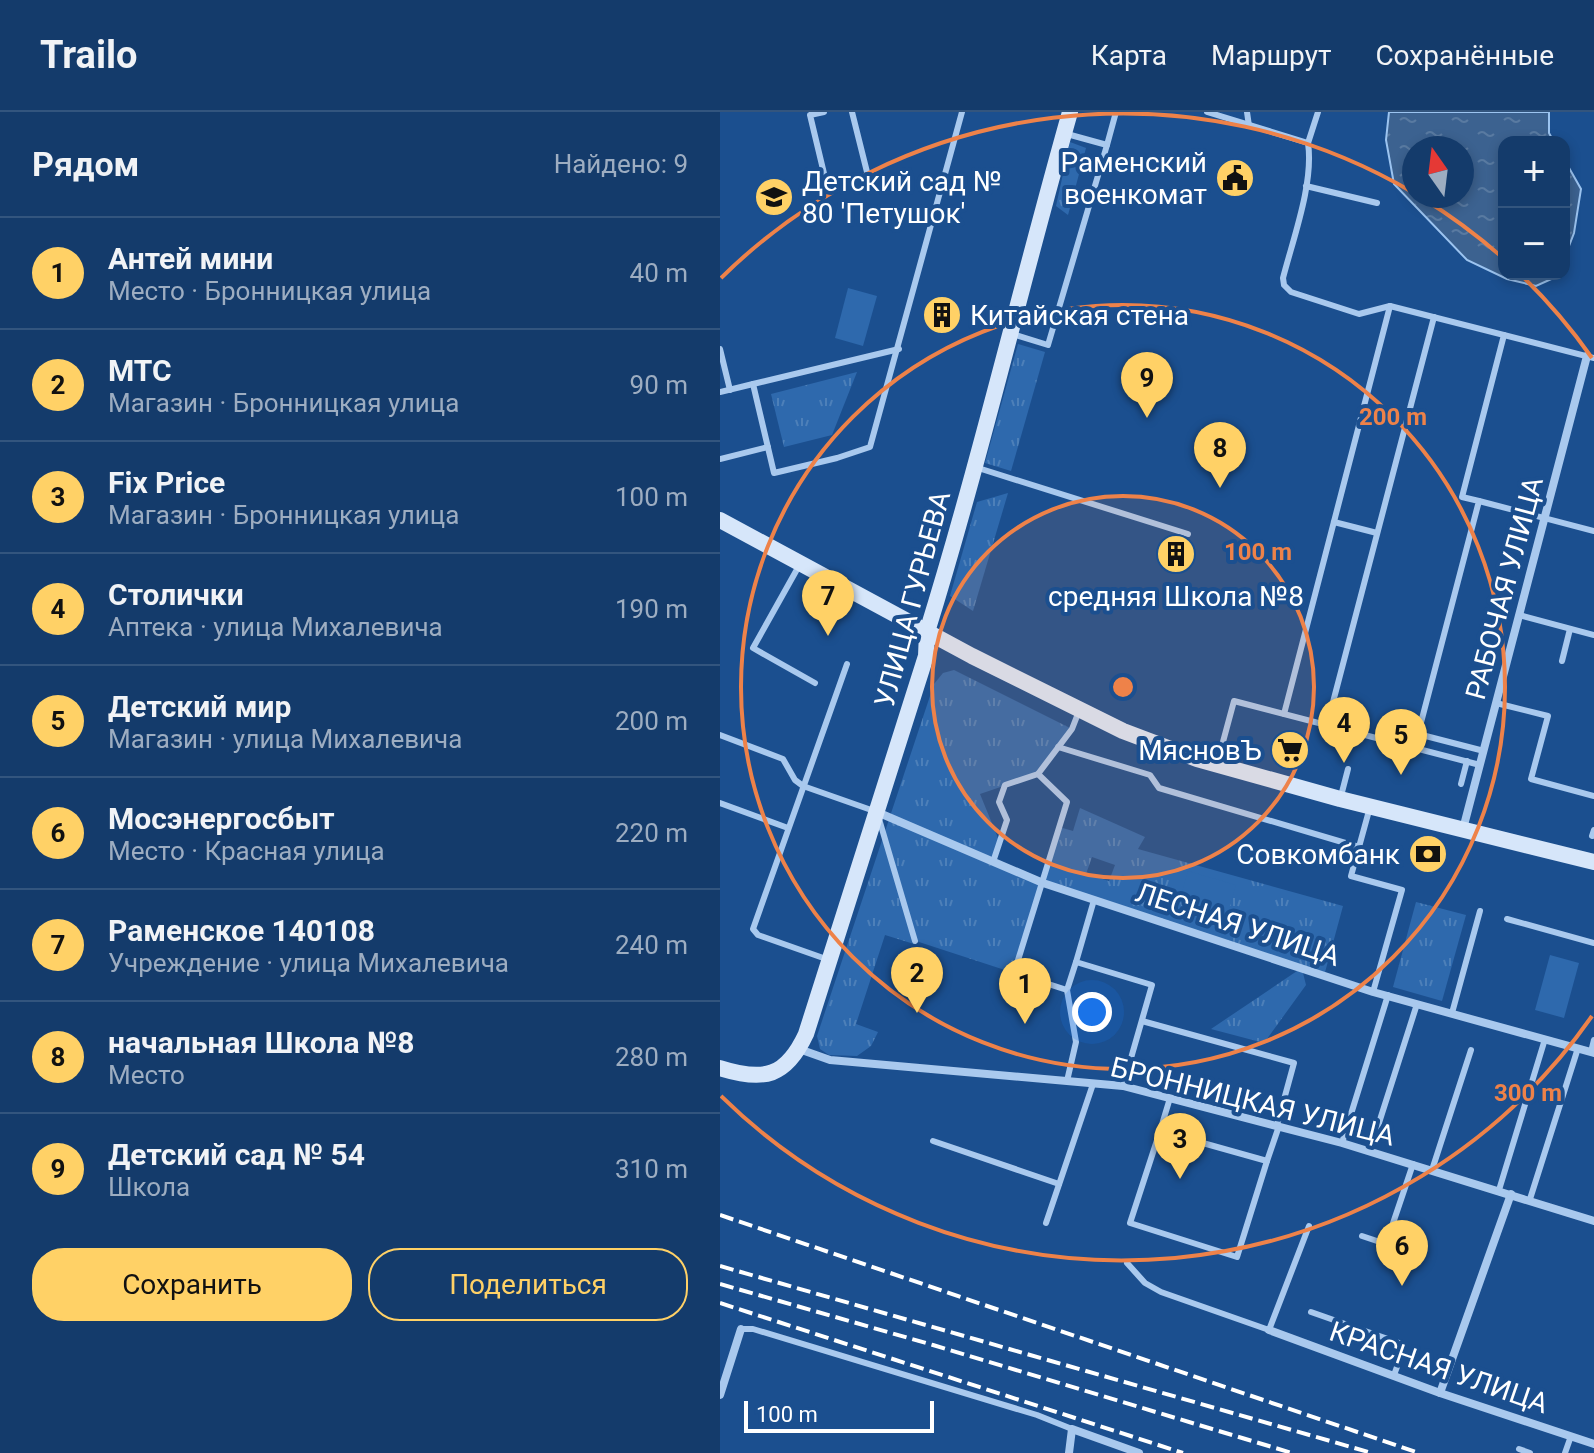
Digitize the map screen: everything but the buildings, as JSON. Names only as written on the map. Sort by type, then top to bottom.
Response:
[{"type":"main road","name":"УЛИЦА ГУРЬЕВА","points":[[799,1049],[926,656],[927,632],[975,467],[1008,333],[1070,112]]},
{"type":"main road","points":[[720,520],[927,632],[1123,731],[1217,764],[1340,799],[1594,862]]},
{"type":"main road","points":[[720,1068],[743,1075],[763,1075],[783,1068],[799,1049]]},
{"type":"street","name":"РАБОЧАЯ УЛИЦА","points":[[1463,830],[1544,518],[1590,357]]},
{"type":"street","name":"ЛЕСНАЯ УЛИЦА","points":[[877,812],[1043,883],[1373,992],[1592,1052]]},
{"type":"street","name":"БРОННИЦКАЯ УЛИЦА","points":[[799,1049],[830,1060],[1123,1086],[1370,1151],[1594,1221]]},
{"type":"street","points":[[1440,1393],[1511,1194]]},
{"type":"street","points":[[720,1395],[741,1329]]},
{"type":"street","name":"КРАСНАЯ УЛИЦА","points":[[1269,1330],[1440,1393],[1594,1444]]},
{"type":"street","points":[[1069,1453],[1072,1429],[1139,1453]]},
{"type":"lane","points":[[824,112],[810,115],[827,186],[868,176],[852,112]]},
{"type":"lane","points":[[753,384],[774,473],[870,447],[962,112]]},
{"type":"lane","points":[[1008,333],[1048,345],[1116,112]]},
{"type":"lane","points":[[1207,112],[1308,143]]},
{"type":"lane","points":[[1247,112],[1249,126]]},
{"type":"lane","points":[[1318,112],[1308,143],[1310,154],[1306,186],[1283,278],[1284,285],[1291,292],[1359,314],[1390,306],[1590,357]]},
{"type":"lane","points":[[1064,133],[1107,145]]},
{"type":"lane","points":[[1306,186],[1377,203]]},
{"type":"lane","points":[[1284,714],[1390,306]]},
{"type":"lane","points":[[1327,725],[1434,317]]},
{"type":"lane","points":[[1504,335],[1462,497],[1594,531]]},
{"type":"lane","points":[[720,349],[730,390]]},
{"type":"lane","points":[[720,392],[899,349]]},
{"type":"lane","points":[[720,459],[768,447]]},
{"type":"lane","points":[[975,467],[1188,534]]},
{"type":"lane","points":[[1479,501],[1418,734],[1484,751]]},
{"type":"lane","points":[[1334,522],[1377,533]]},
{"type":"lane","points":[[800,564],[753,648],[815,683]]},
{"type":"lane","points":[[1519,615],[1594,635]]},
{"type":"lane","points":[[1562,661],[1570,629]]},
{"type":"lane","points":[[830,960],[753,931],[847,664]]},
{"type":"lane","points":[[1217,764],[1234,701],[1480,765]]},
{"type":"lane","points":[[1496,703],[1548,716],[1531,779],[1594,796]]},
{"type":"lane","points":[[993,862],[1007,820],[999,802],[1005,785],[1038,774],[1072,729],[1079,711]]},
{"type":"lane","points":[[1354,744],[1357,733]]},
{"type":"lane","points":[[720,735],[783,759],[795,780],[803,786],[877,812],[915,941]]},
{"type":"lane","points":[[1058,747],[1150,775],[1159,788],[1359,847]]},
{"type":"lane","points":[[1461,784],[1467,761]]},
{"type":"lane","points":[[1340,799],[1348,769]]},
{"type":"lane","points":[[1038,774],[1067,802],[1014,973],[1067,990]]},
{"type":"lane","points":[[720,803],[788,828]]},
{"type":"lane","points":[[1370,807],[1351,876],[1402,890],[1373,992]]},
{"type":"lane","points":[[1067,1081],[1076,1042],[1067,990],[1094,900]]},
{"type":"lane","points":[[1452,1013],[1480,911]]},
{"type":"lane","points":[[1507,919],[1594,943]]},
{"type":"lane","points":[[1076,962],[1152,985],[1123,1086]]},
{"type":"lane","points":[[1342,1143],[1388,995]]},
{"type":"lane","points":[[1370,1151],[1417,1004]]},
{"type":"lane","points":[[1142,1021],[1294,1063],[1237,1257],[1130,1223],[1170,1098]]},
{"type":"lane","points":[[1499,1190],[1545,1039]]},
{"type":"lane","points":[[1592,1052],[1594,1040]]},
{"type":"lane","points":[[1530,1199],[1578,1048]]},
{"type":"lane","points":[[1432,1170],[1471,1050]]},
{"type":"lane","points":[[1046,1223],[1093,1084]]},
{"type":"lane","points":[[1160,1131],[1267,1161]]},
{"type":"lane","points":[[933,1141],[1059,1184]]},
{"type":"lane","points":[[1386,1244],[1413,1164]]},
{"type":"lane","points":[[1127,1263],[1145,1283],[1161,1292],[1269,1330],[1309,1226]]},
{"type":"lane","points":[[1362,1236],[1418,1254]]},
{"type":"lane","points":[[1311,1312],[1405,1345],[1394,1375]]},
{"type":"lane","points":[[741,1329],[753,1329],[1027,1412],[1072,1429]]},
{"type":"lane","points":[[1565,1453],[1571,1436]]},
{"type":"lane","points":[[1519,1449],[1530,1453]]},
{"type":"green space","points":[[1070,142],[1086,148],[1068,215],[1056,206]]},
{"type":"green space","points":[[848,288],[877,296],[863,346],[835,338]]},
{"type":"green space","points":[[1018,344],[1045,352],[1011,471],[985,463]]},
{"type":"green space","points":[[857,372],[832,435],[784,447],[771,394]]},
{"type":"green space","points":[[1008,493],[973,611],[950,596],[977,502]]},
{"type":"green space","points":[[954,670],[1072,729],[1038,774],[980,794],[1000,843],[993,861],[1043,883],[1014,973],[916,941],[914,944],[885,935],[856,1024],[878,1032],[871,1046],[857,1056],[829,1055],[820,1049],[817,1036],[934,684],[943,673]]},
{"type":"green space","points":[[1080,808],[1145,837],[1138,849],[1343,906],[1324,976],[1302,969],[1306,985],[1264,1043],[1211,1029],[1300,969],[1043,883],[1059,827],[1073,831]],"holes":[[[1092,857],[1115,865],[1109,881],[1086,874]]]},
{"type":"green space","points":[[1188,871],[1236,885],[1227,916],[1179,902]]},
{"type":"green space","points":[[1416,902],[1466,915],[1442,1001],[1393,987]]},
{"type":"green space","points":[[1550,955],[1579,963],[1564,1018],[1535,1010]]},
{"type":"water","points":[[1389,112],[1549,112],[1551,136],[1498,136],[1498,275],[1467,260],[1417,208],[1474,208],[1474,136],[1402,136],[1402,192],[1394,184],[1386,140]]},
{"type":"water","points":[[1570,170],[1581,189],[1570,243]]},
{"type":"water","points":[[1511,280],[1549,280],[1536,286]]},
{"type":"railway","points":[[720,1215],[1419,1453]]},
{"type":"railway","points":[[720,1266],[1372,1453]]},
{"type":"railway","points":[[720,1284],[1292,1453]]},
{"type":"railway","points":[[720,1303],[1183,1453]]},
{"type":"place","name":"Раменский военкомат","points":[[1235,178]]},
{"type":"place","name":"Детский сад № 80 'Петушок'","points":[[774,197]]},
{"type":"place","name":"Китайская стена","points":[[942,315]]},
{"type":"place","name":"Детский сад № 54","points":[[1147,418]]},
{"type":"place","name":"начальная Школа №8","points":[[1220,488]]},
{"type":"place","name":"средняя Школа №8","points":[[1176,554]]},
{"type":"place","name":"Раменское 140108","points":[[828,636]]},
{"type":"place","name":"МясновЪ","points":[[1290,750]]},
{"type":"place","name":"Столички","points":[[1344,763]]},
{"type":"place","name":"Детский мир","points":[[1401,775]]},
{"type":"place","name":"Совкомбанк","points":[[1428,854]]},
{"type":"place","name":"МТС","points":[[917,1013]]},
{"type":"place","name":"Антей мини","points":[[1025,1024]]},
{"type":"place","name":"Fix Price","points":[[1180,1179]]},
{"type":"place","name":"Мосэнергосбыт","points":[[1402,1286]]}]
